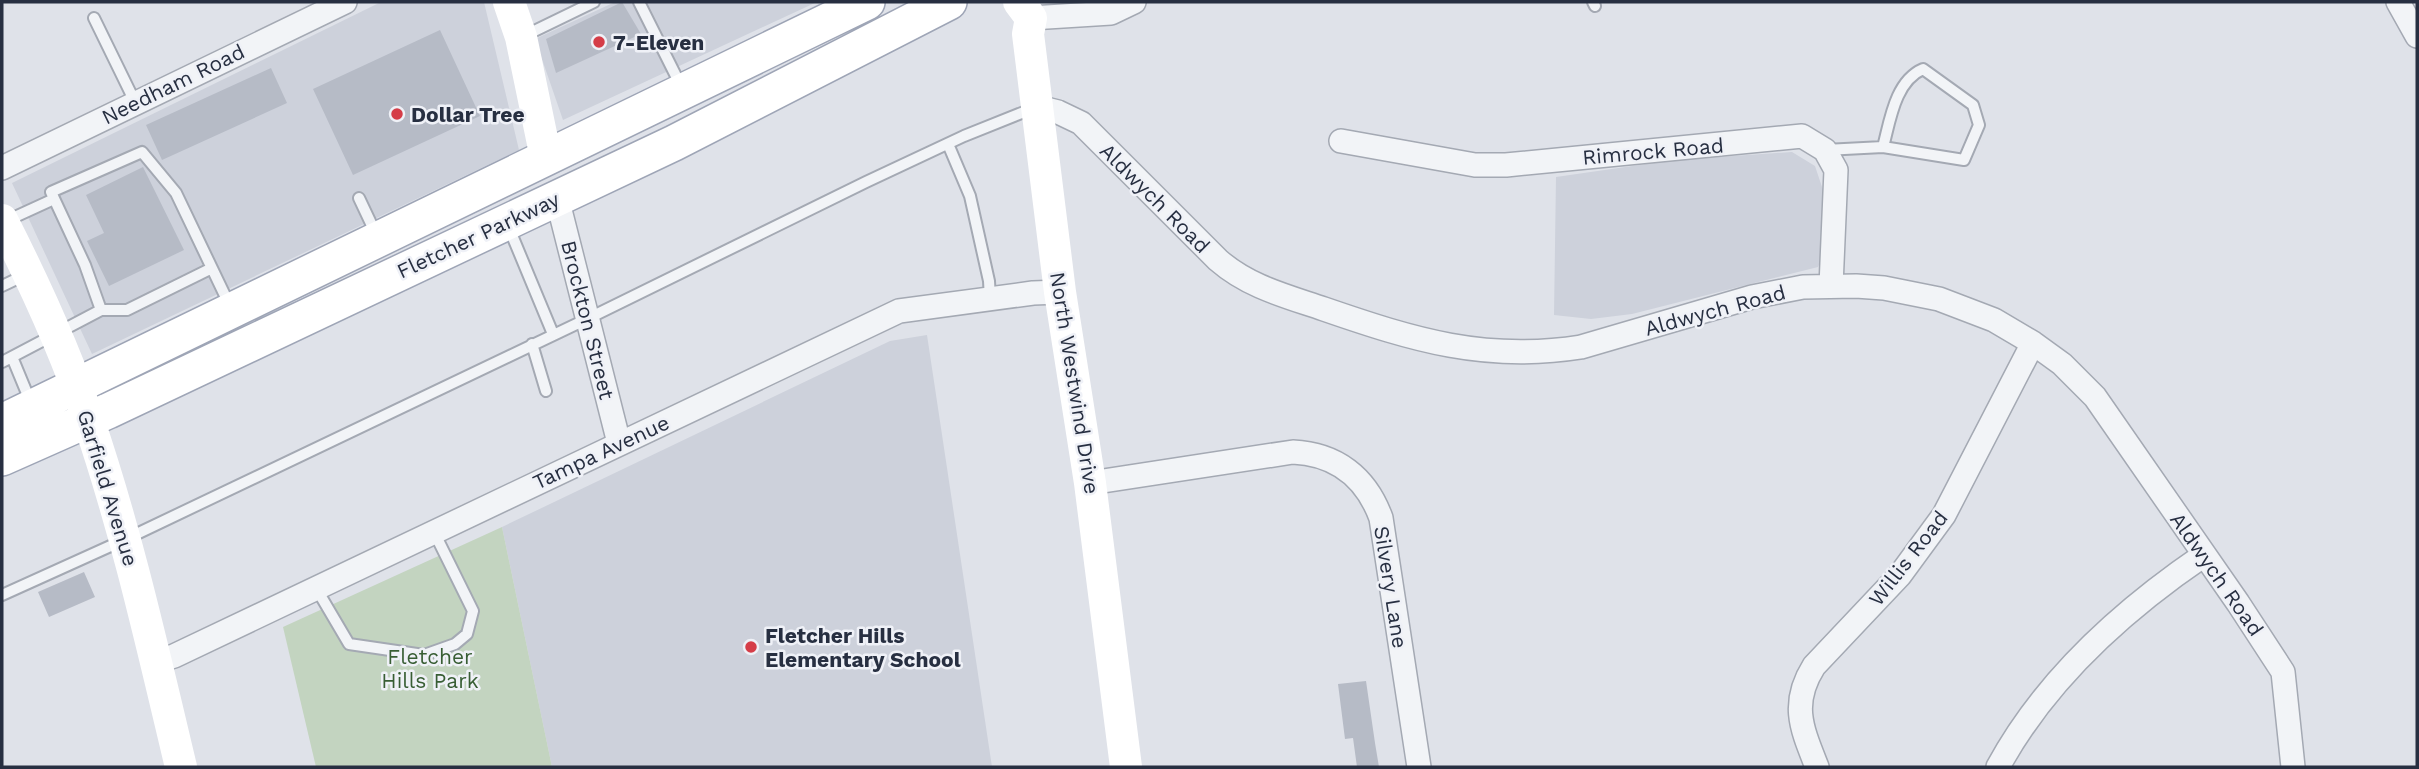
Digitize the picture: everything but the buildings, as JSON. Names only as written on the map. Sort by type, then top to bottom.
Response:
[{"type":"main road","name":"Fletcher Parkway","points":[[2,422],[867,2]]},
{"type":"main road","name":"Fletcher Parkway","points":[[2,458],[89,420],[674,143],[949,2]]},
{"type":"main road","points":[[556,198],[556,180],[570,161],[605,129]]},
{"type":"main road","points":[[507,222],[538,190],[546,158]]},
{"type":"street","name":"Needham Road","points":[[2,168],[313,12],[345,2]]},
{"type":"street","points":[[509,2],[521,37],[546,158]]},
{"type":"street","points":[[1025,10],[1111,13],[1134,2]]},
{"type":"street","points":[[2398,2],[2417,36]]},
{"type":"street","name":"North Westwind Drive","points":[[1025,10],[1060,292],[1090,483],[1126,767]]},
{"type":"street","name":"Aldwych Road","points":[[1038,107],[1058,112],[1081,123],[1218,260],[1240,277],[1268,291],[1393,333],[1477,351],[1517,353],[1560,350],[1581,347],[1752,297],[1803,287],[1831,286],[1884,288],[1938,299],[1994,320],[2033,343],[2062,365],[2095,397],[2283,672],[2293,767]]},
{"type":"street","name":"Rimrock Road","points":[[1341,141],[1475,165],[1506,165],[1802,136],[1825,150]]},
{"type":"street","points":[[1825,150],[1836,170],[1831,286]]},
{"type":"street","name":"Brockton Street","points":[[556,198],[619,443]]},
{"type":"street","name":"Garfield Avenue","points":[[2,221],[15,280],[54,335],[89,420],[126,539],[181,767]]},
{"type":"street","name":"Tampa Avenue","points":[[156,662],[174,656],[899,311],[1032,293],[1060,292]]},
{"type":"street","name":"Willis Road","points":[[1817,767],[1800,722],[1800,699],[1808,676],[1814,666],[1900,575],[1944,515],[2033,343]]},
{"type":"street","name":"Silvery Lane","points":[[1090,483],[1293,452],[1321,456],[1334,461],[1356,476],[1371,495],[1381,518],[1419,767]]},
{"type":"street","points":[[1998,767],[2030,718],[2085,653],[2134,608],[2204,555]]},
{"type":"lane","points":[[521,37],[594,2]]},
{"type":"lane","points":[[639,2],[684,91]]},
{"type":"lane","points":[[94,18],[135,102]]},
{"type":"lane","points":[[1825,150],[1883,147],[1964,160],[1979,125],[1973,104],[1923,69],[1913,73],[1904,85],[1895,106],[1883,147]]},
{"type":"lane","points":[[2,595],[126,539],[587,319],[866,182],[1009,117],[1038,107]]},
{"type":"lane","points":[[948,144],[970,196],[989,281],[990,300]]},
{"type":"lane","points":[[101,310],[85,265],[51,192],[142,152],[176,193],[232,312]]},
{"type":"lane","points":[[359,198],[379,240]]},
{"type":"lane","points":[[2,221],[54,199]]},
{"type":"lane","points":[[507,222],[553,334]]},
{"type":"lane","points":[[33,408],[7,359],[101,310],[127,310],[210,269]]},
{"type":"lane","points":[[532,344],[546,391]]},
{"type":"lane","points":[[316,588],[349,643],[373,649],[424,655],[455,645],[467,634],[473,611],[434,531]]},
{"type":"shaded area","points":[[381,2],[484,2],[519,150],[92,354],[12,183]]},
{"type":"shaded area","points":[[615,2],[817,2],[563,120],[535,39]]},
{"type":"shaded area","points":[[1792,152],[1815,166],[1828,205],[1826,249],[1818,267],[1632,314],[1591,319],[1554,315],[1556,177],[1674,160]]},
{"type":"shaded area","name":"Fletcher Hills Elementary School","points":[[927,335],[992,767],[552,767],[502,527],[890,341]]},
{"type":"green space","name":"Fletcher Hills Park","points":[[502,527],[552,767],[316,767],[283,627]]},
{"type":"place","name":"7-Eleven","points":[[599,42]]},
{"type":"place","name":"Dollar Tree","points":[[397,114]]},
{"type":"place","name":"Fletcher Hills Elementary School","points":[[751,647]]}]
